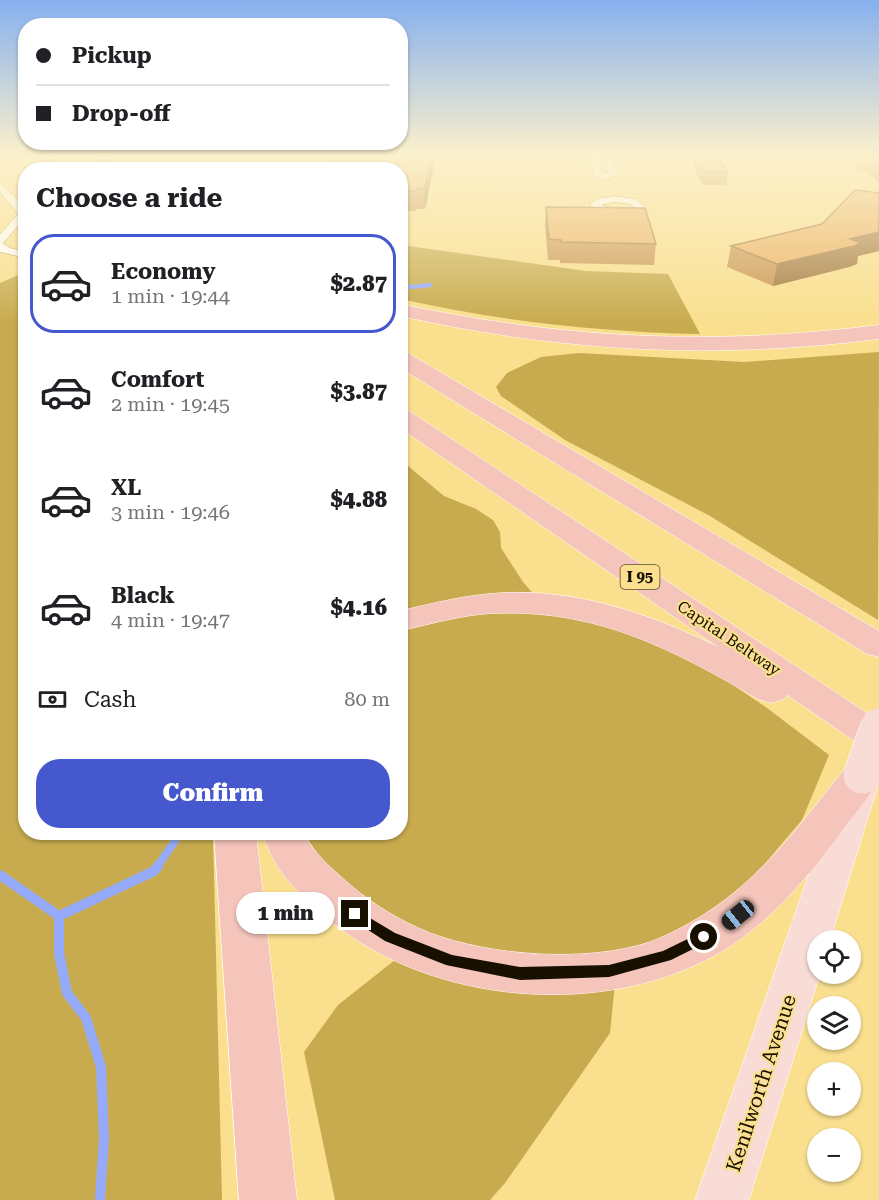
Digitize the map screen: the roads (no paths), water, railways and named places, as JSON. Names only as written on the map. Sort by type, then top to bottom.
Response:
[{"type":"highway","points":[[408,312],[526,333],[628,342],[775,343],[879,332]]},
{"type":"highway","points":[[408,363],[879,646]]},
{"type":"highway","name":"Capital Beltway","points":[[408,422],[873,757]]},
{"type":"highway","points":[[286,840],[298,862],[337,903],[390,937],[451,961],[520,974],[609,971],[666,956],[722,927],[770,888],[873,757],[730,666],[655,630],[615,615],[570,606],[480,604],[408,619]]},
{"type":"highway","points":[[236,840],[268,1200]]},
{"type":"main road","name":"Kenilworth Avenue","points":[[722,1200],[873,757],[879,727]]},
{"type":"street","points":[[0,241],[18,220]]},
{"type":"street","points":[[13,226],[18,226]]},
{"type":"street","points":[[0,246],[18,253]]},
{"type":"waterway","points":[[408,287],[430,285]]},
{"type":"waterway","points":[[157,867],[175,840]]},
{"type":"waterway","points":[[59,916],[154,871],[158,866]]},
{"type":"waterway","points":[[0,875],[59,916]]},
{"type":"waterway","points":[[59,916],[59,953],[67,993],[86,1018],[101,1067],[104,1138],[100,1200]]}]
